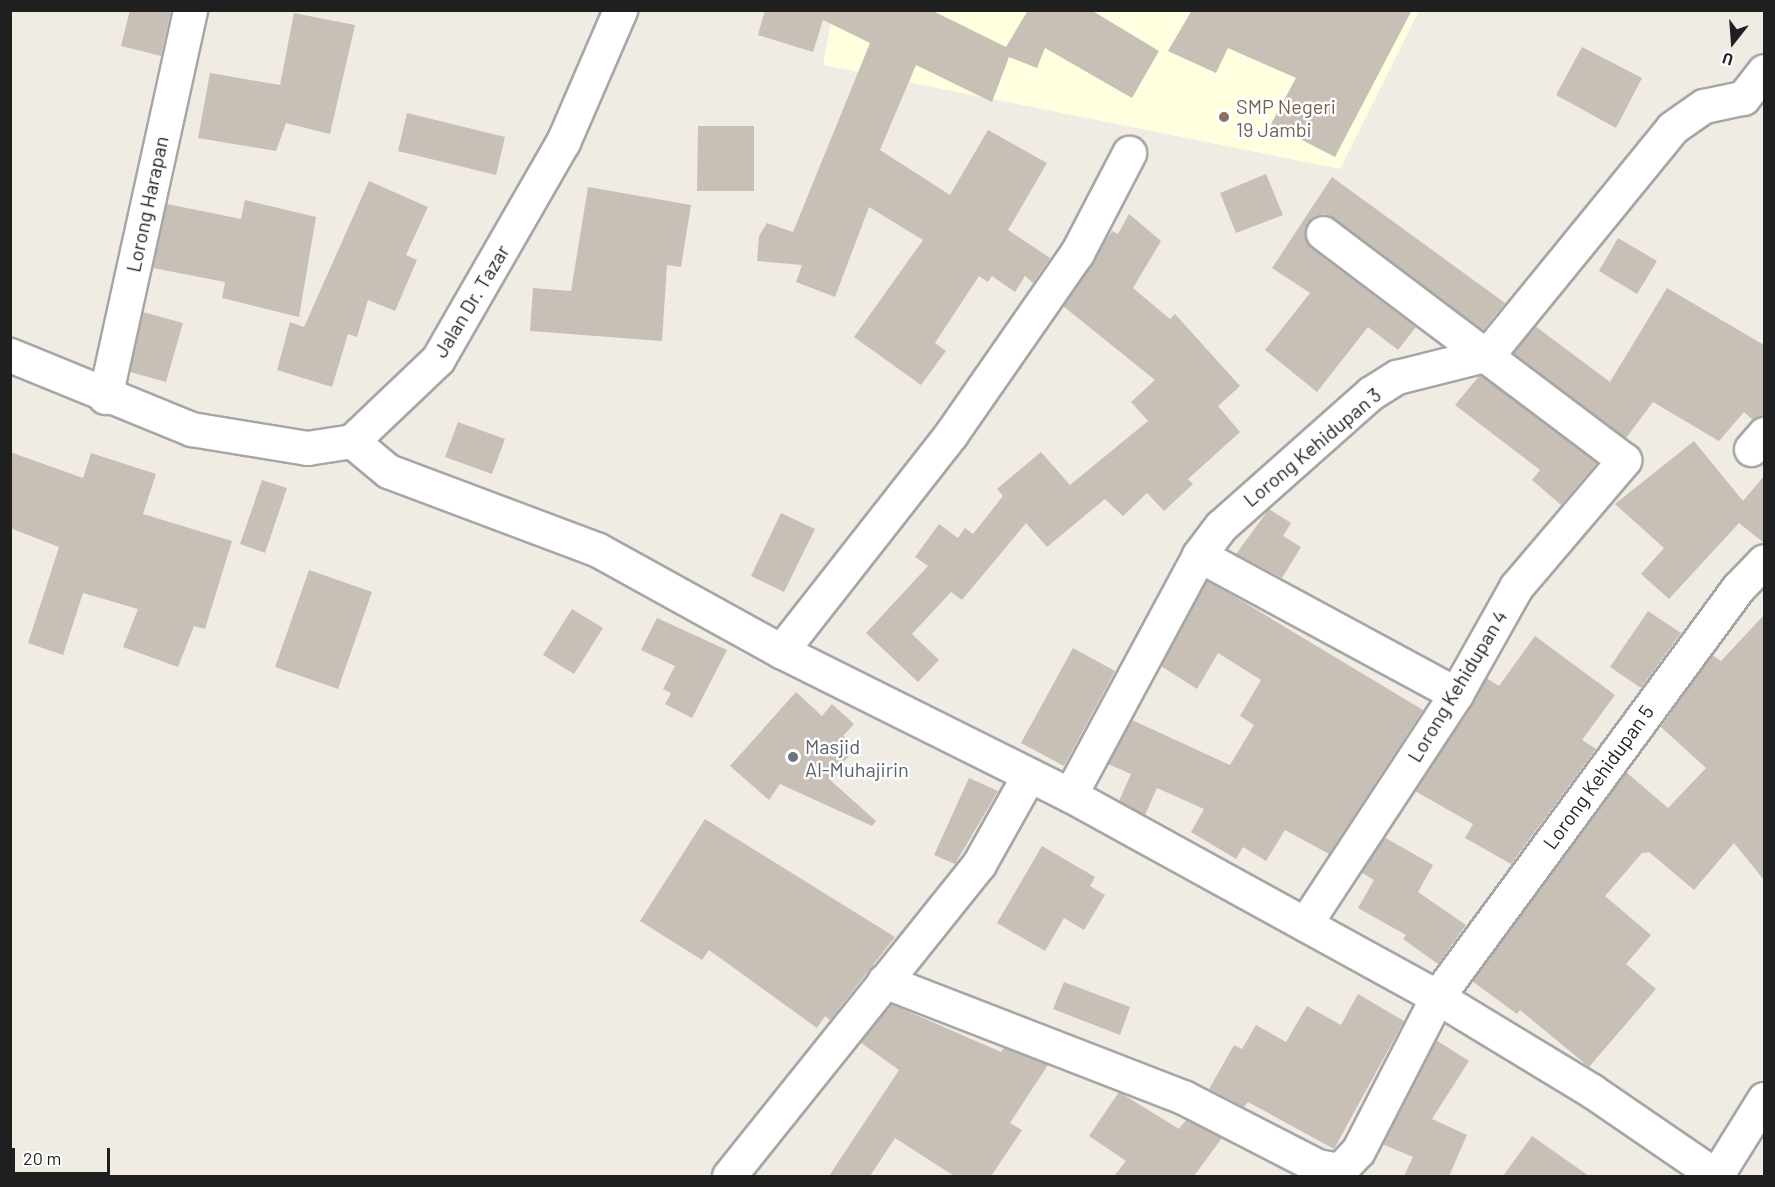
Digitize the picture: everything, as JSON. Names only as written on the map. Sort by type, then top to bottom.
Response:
[{"type":"street","name":"Lorong Harapan","points":[[105,397],[190,10]]},
{"type":"street","name":"Jalan Dr. Tazar","points":[[352,441],[438,359],[563,142],[620,10]]},
{"type":"street","points":[[1323,233],[1488,354],[1672,128],[1704,106],[1754,104],[1764,71]]},
{"type":"street","points":[[781,651],[951,434],[1077,253],[1129,153]]},
{"type":"street","name":"Lorong Kehidupan 4","points":[[1305,924],[1456,693],[1516,587],[1624,460],[1488,354]]},
{"type":"street","name":"Lorong Kehidupan 3","points":[[1070,795],[1199,555],[1248,499],[1371,393],[1397,378],[1488,354]]},
{"type":"street","points":[[10,355],[105,397],[191,429],[247,440],[307,448],[352,441],[388,471],[598,550],[781,651],[1070,795],[1437,997],[1592,1091],[1702,1172],[1764,1099]]},
{"type":"street","points":[[1199,555],[1456,693]]},
{"type":"street","name":"Lorong Kehidupan 5","points":[[884,981],[1183,1097],[1333,1170],[1348,1165],[1358,1151],[1437,997],[1738,588],[1764,561]]},
{"type":"street","points":[[729,1176],[979,864],[1029,776]]},
{"type":"shaded area","name":"SMP Negeri 19 Jambi","points":[[833,11],[1419,11],[1340,169],[823,65]]},
{"type":"building","points":[[130,10],[171,10],[161,56],[121,46]]},
{"type":"building","points":[[765,10],[931,10],[1006,47],[1028,10],[1091,10],[1159,51],[1132,98],[1045,48],[1037,68],[1009,57],[992,102],[916,65],[880,150],[950,195],[988,130],[1047,163],[1008,230],[1050,258],[1033,283],[1025,276],[1015,292],[992,276],[988,282],[979,276],[935,343],[946,351],[921,385],[854,337],[923,240],[869,207],[835,297],[796,282],[802,265],[757,261],[759,236],[767,223],[793,232],[870,43],[823,20],[813,52],[758,35]]},
{"type":"building","points":[[1192,10],[1412,10],[1335,157],[1271,124],[1296,78],[1228,48],[1216,73],[1168,51]]},
{"type":"building","points":[[294,13],[355,25],[330,134],[286,123],[276,151],[198,138],[210,73],[280,85]]},
{"type":"building","points":[[1582,47],[1642,78],[1616,128],[1556,95]]},
{"type":"building","points":[[407,113],[505,137],[496,175],[398,151]]},
{"type":"building","points":[[698,126],[754,126],[754,191],[697,191]]},
{"type":"building","points":[[1266,174],[1283,215],[1236,233],[1220,193]]},
{"type":"building","points":[[1332,177],[1505,303],[1483,330],[1325,214],[1315,216],[1305,230],[1311,248],[1416,327],[1398,350],[1368,327],[1317,392],[1265,350],[1310,293],[1272,268]]},
{"type":"building","points":[[369,181],[428,207],[406,255],[417,260],[395,311],[368,300],[357,337],[348,334],[332,387],[277,370],[290,322],[304,327]]},
{"type":"building","points":[[588,187],[691,205],[681,267],[667,265],[662,341],[530,331],[533,288],[571,291]]},
{"type":"building","points":[[245,200],[316,217],[299,317],[222,298],[225,282],[153,268],[167,204],[241,219]]},
{"type":"building","points":[[1129,214],[1161,241],[1133,288],[1170,319],[1175,314],[1240,386],[1218,406],[1240,432],[1188,479],[1193,484],[1164,511],[1147,493],[1123,516],[1105,499],[1047,547],[1026,523],[962,600],[951,592],[912,634],[939,660],[918,682],[866,633],[928,566],[915,557],[939,524],[958,538],[965,528],[973,534],[1003,496],[997,489],[1041,452],[1070,485],[1148,421],[1131,402],[1155,380],[1063,306],[1112,231],[1118,234]]},
{"type":"building","points":[[1618,238],[1657,261],[1637,294],[1599,271]]},
{"type":"building","points":[[1667,288],[1764,345],[1764,416],[1753,420],[1744,412],[1719,441],[1653,402],[1626,438],[1513,353],[1535,326],[1610,382]]},
{"type":"building","points":[[143,312],[183,323],[166,382],[130,372]]},
{"type":"building","points":[[1480,375],[1597,463],[1561,505],[1532,480],[1540,470],[1455,405]]},
{"type":"building","points":[[458,422],[505,439],[492,474],[445,457]]},
{"type":"building","points":[[1694,441],[1743,501],[1764,476],[1764,543],[1739,523],[1669,599],[1641,574],[1664,548],[1615,504]]},
{"type":"building","points":[[10,452],[83,478],[91,453],[156,474],[143,514],[232,541],[205,629],[194,626],[178,667],[123,647],[138,609],[83,593],[63,655],[28,643],[59,547],[10,528]]},
{"type":"building","points":[[262,480],[287,488],[265,553],[240,544]]},
{"type":"building","points":[[1269,509],[1291,523],[1283,536],[1301,547],[1282,578],[1236,554]]},
{"type":"building","points":[[781,513],[815,529],[784,592],[751,576]]},
{"type":"building","points":[[309,570],[372,592],[338,689],[275,667]]},
{"type":"building","points":[[1207,580],[1423,710],[1329,854],[1285,830],[1266,861],[1243,847],[1236,859],[1191,832],[1204,809],[1157,788],[1145,815],[1119,801],[1131,774],[1108,764],[1132,720],[1230,765],[1254,725],[1240,716],[1261,680],[1218,653],[1197,689],[1161,666]]},
{"type":"building","points":[[572,609],[603,628],[574,674],[543,655]]},
{"type":"building","points":[[1648,611],[1681,633],[1641,688],[1610,667]]},
{"type":"building","points":[[1764,615],[1764,880],[1734,843],[1694,890],[1649,852],[1642,853],[1605,896],[1651,935],[1626,964],[1656,989],[1589,1067],[1520,1010],[1517,1014],[1472,981],[1626,772],[1668,808],[1706,768],[1661,727],[1712,655],[1721,661]]},
{"type":"building","points":[[657,618],[727,650],[692,718],[665,704],[671,693],[663,689],[675,666],[641,650]]},
{"type":"building","points":[[1535,636],[1615,695],[1582,740],[1596,749],[1511,864],[1465,838],[1473,824],[1415,791],[1486,678],[1499,686]]},
{"type":"building","points":[[1073,648],[1115,671],[1064,766],[1021,743]]},
{"type":"building","name":"Masjid Al-Muhajirin","points":[[796,692],[822,716],[832,704],[854,724],[843,736],[856,748],[829,779],[876,821],[872,826],[780,784],[769,800],[730,766]]},
{"type":"building","points":[[969,778],[998,791],[955,864],[934,855]]},
{"type":"building","points":[[705,819],[895,937],[830,1020],[825,1016],[817,1028],[709,950],[702,960],[640,921]]},
{"type":"building","points":[[1384,837],[1433,865],[1418,892],[1466,925],[1438,964],[1403,939],[1406,935],[1358,908],[1374,880],[1361,872]]},
{"type":"building","points":[[1042,846],[1095,877],[1090,886],[1105,895],[1084,930],[1064,918],[1045,951],[997,923]]},
{"type":"building","points":[[1064,982],[1130,1007],[1120,1035],[1053,1009]]},
{"type":"building","points":[[1358,994],[1404,1021],[1334,1149],[1248,1102],[1244,1107],[1209,1089],[1234,1045],[1242,1049],[1256,1025],[1286,1042],[1307,1006],[1341,1025]]},
{"type":"building","points":[[891,1004],[1001,1052],[1004,1047],[1048,1065],[1010,1123],[1022,1130],[991,1176],[954,1176],[895,1138],[870,1176],[829,1176],[899,1070],[860,1042]]},
{"type":"building","points":[[1436,1040],[1469,1061],[1432,1119],[1467,1135],[1449,1176],[1404,1176],[1413,1157],[1382,1144]]},
{"type":"building","points":[[1119,1092],[1179,1129],[1186,1120],[1222,1138],[1194,1176],[1114,1176],[1126,1161],[1089,1136]]},
{"type":"building","points":[[1532,1136],[1589,1176],[1503,1176]]},
{"type":"place","name":"SMP Negeri 19 Jambi","points":[[1224,117]]},
{"type":"place","name":"Masjid Al-Muhajirin","points":[[793,757]]}]
